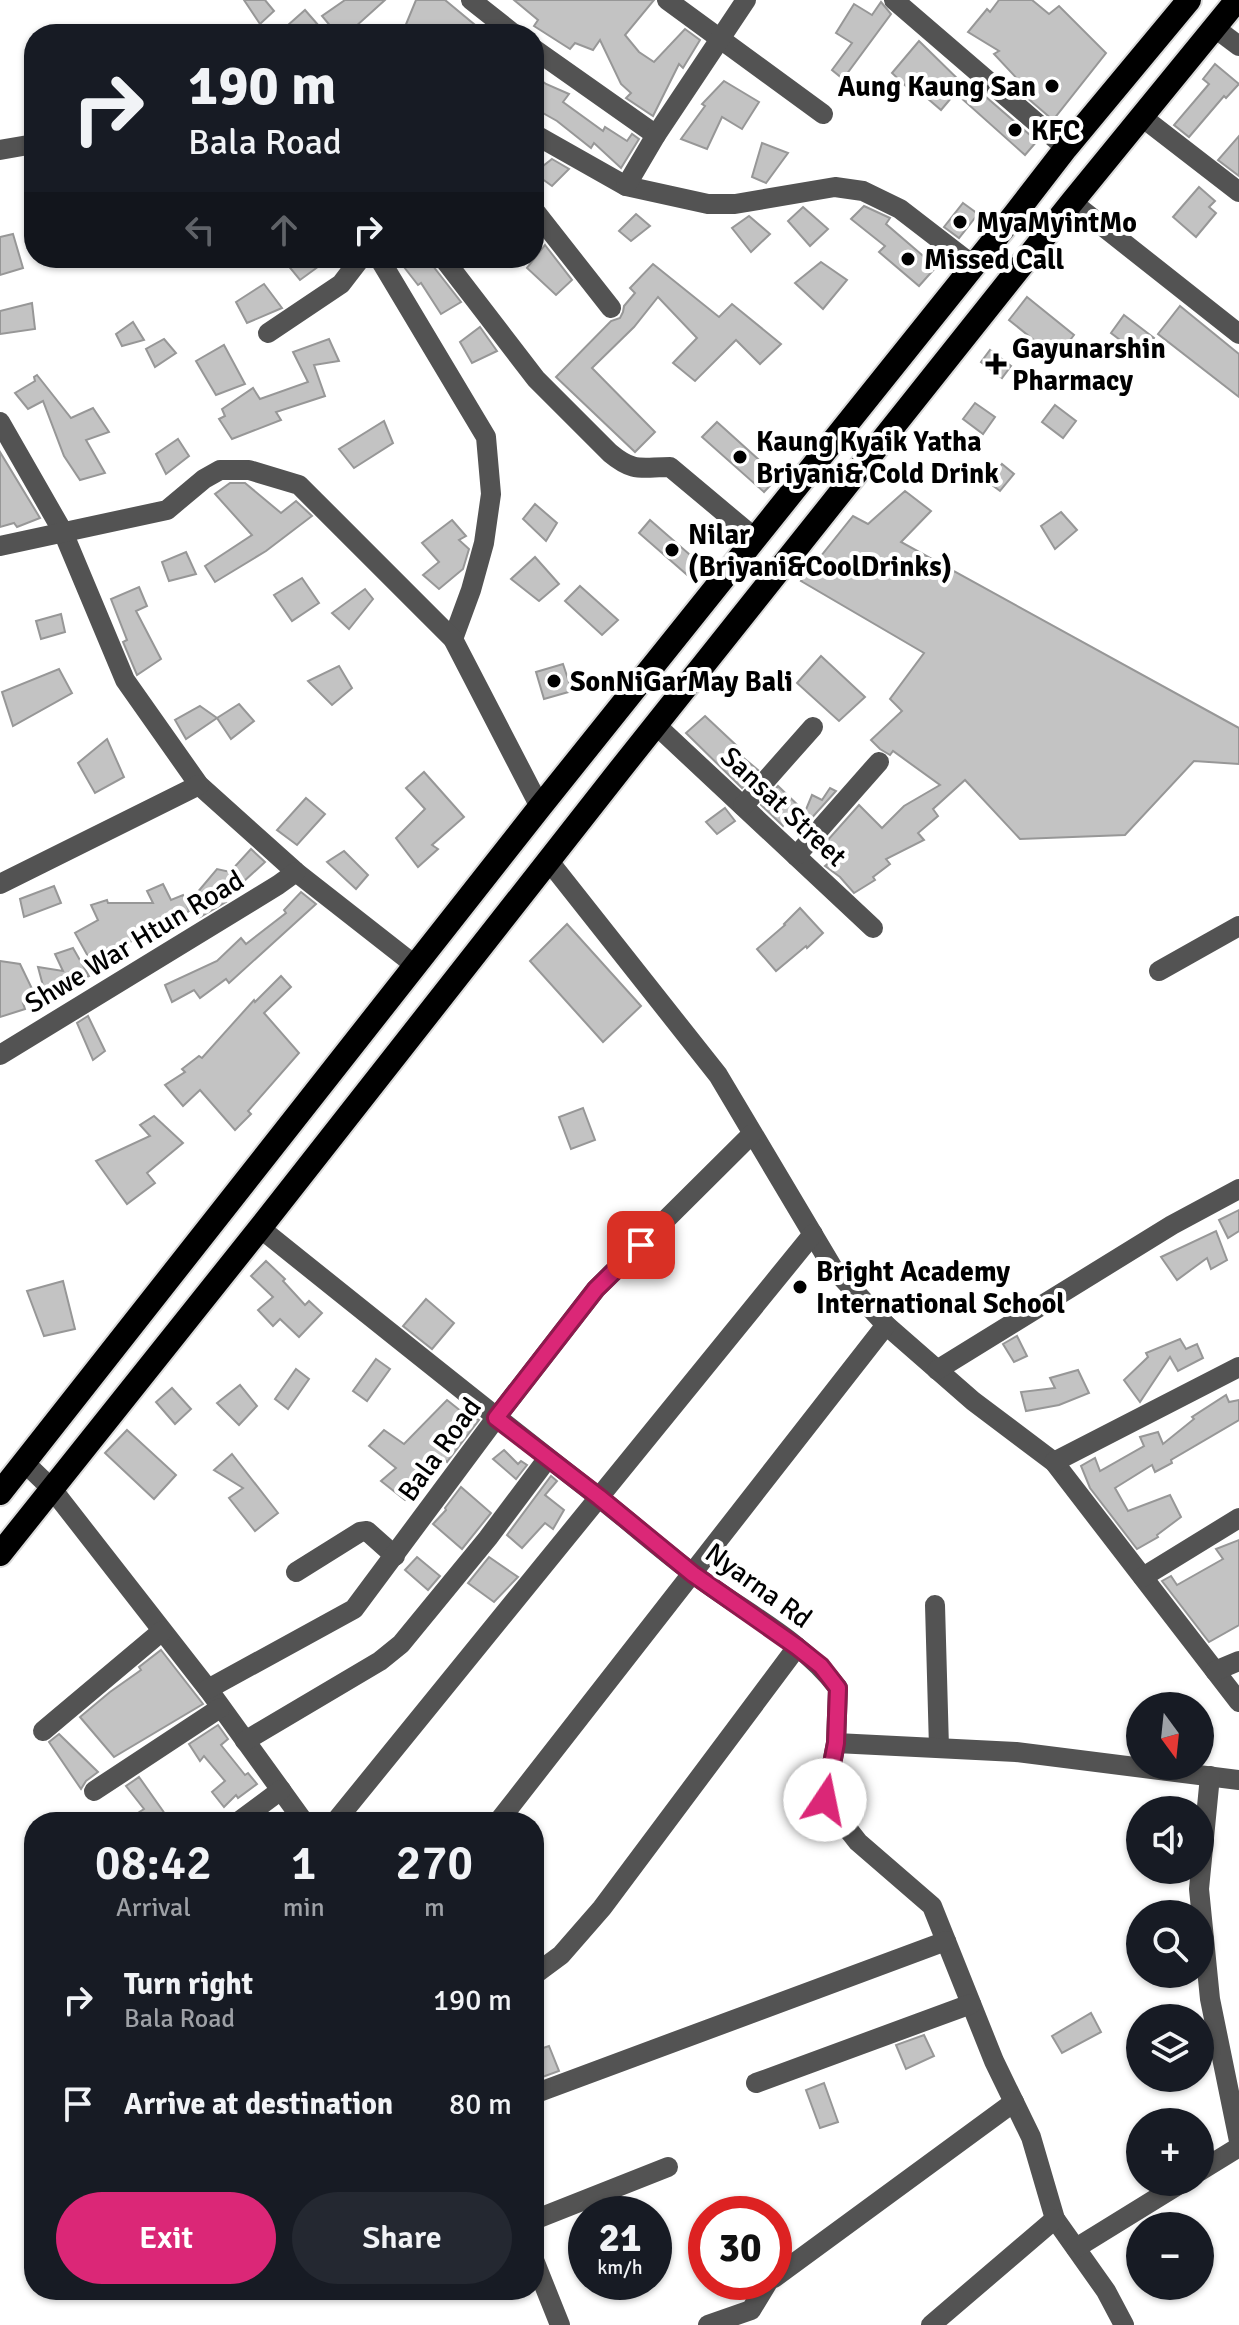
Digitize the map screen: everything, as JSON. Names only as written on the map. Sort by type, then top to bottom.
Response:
[{"type":"highway","points":[[0,1493],[540,807],[1066,148],[1189,0]]},
{"type":"highway","points":[[0,1554],[908,407],[1237,0]]},
{"type":"highway","points":[[1167,27],[1197,50]]},
{"type":"highway","points":[[1015,214],[1044,237]]},
{"type":"highway","points":[[880,383],[908,407]]},
{"type":"highway","points":[[733,567],[761,593]]},
{"type":"highway","points":[[590,747],[619,771]]},
{"type":"highway","points":[[436,940],[466,963]]},
{"type":"highway","points":[[300,1113],[330,1136]]},
{"type":"highway","points":[[160,1290],[189,1317]]},
{"type":"street","points":[[471,0],[501,24]]},
{"type":"street","points":[[667,0],[823,114]]},
{"type":"street","points":[[626,186],[656,135],[746,0]]},
{"type":"street","points":[[894,0],[1066,148]]},
{"type":"street","points":[[1215,28],[1239,46]]},
{"type":"street","points":[[544,56],[656,135]]},
{"type":"street","points":[[1142,117],[1239,192]]},
{"type":"street","points":[[544,140],[626,186],[708,204],[735,204],[835,187],[863,191],[900,209],[974,266]]},
{"type":"street","points":[[0,150],[24,146]]},
{"type":"street","points":[[1072,202],[1239,334]]},
{"type":"street","points":[[544,223],[611,308]]},
{"type":"street","points":[[268,333],[341,284],[353,268]]},
{"type":"street","points":[[385,268],[486,437],[491,494],[484,543],[453,639]]},
{"type":"street","points":[[451,268],[536,379],[610,453],[633,468],[670,467],[756,539]]},
{"type":"street","points":[[0,422],[63,532],[125,680],[199,785],[296,872],[416,966]]},
{"type":"street","points":[[0,546],[167,510],[204,479],[220,470],[249,470],[299,485],[453,639],[540,807]]},
{"type":"street","name":"Sansat Street","points":[[656,725],[873,928]]},
{"type":"street","points":[[743,806],[813,727]]},
{"type":"street","points":[[796,856],[879,762]]},
{"type":"street","points":[[0,884],[199,785]]},
{"type":"street","points":[[548,860],[718,1075],[833,1268],[886,1325],[937,1370],[1054,1462],[1239,1702]]},
{"type":"street","name":"Shwe War Htun Road","points":[[0,1055],[296,872]]},
{"type":"street","points":[[1159,971],[1239,926]]},
{"type":"street","name":"Bala Road","points":[[208,1689],[354,1609],[596,1289],[752,1134]]},
{"type":"street","points":[[937,1370],[1172,1225],[1239,1189]]},
{"type":"street","name":"Nyarna Rd","points":[[260,1228],[693,1574],[821,1666],[838,1688],[836,1743],[825,1800],[858,1842],[932,1906],[994,2061],[1031,2137],[1055,2219],[1106,2291],[1124,2325]]},
{"type":"street","points":[[343,1812],[813,1234]]},
{"type":"street","points":[[506,1812],[886,1325]]},
{"type":"street","points":[[1054,1462],[1239,1367]]},
{"type":"street","points":[[245,1741],[369,1668],[401,1644],[488,1538],[548,1458]]},
{"type":"street","points":[[25,1463],[52,1489],[208,1689],[297,1812]]},
{"type":"street","points":[[1143,1577],[1239,1518]]},
{"type":"street","points":[[296,1572],[360,1532],[367,1531],[395,1556]]},
{"type":"street","points":[[935,1605],[939,1748]]},
{"type":"street","points":[[43,1731],[162,1631]]},
{"type":"street","points":[[544,1968],[561,1955],[602,1908],[797,1647]]},
{"type":"street","points":[[1215,1671],[1239,1661]]},
{"type":"street","points":[[94,1791],[220,1708]]},
{"type":"street","points":[[836,1743],[1016,1752],[1126,1766]]},
{"type":"street","points":[[1214,1777],[1239,1780]]},
{"type":"street","points":[[1210,1780],[1199,1889],[1210,1999],[1239,2144],[1214,2161]]},
{"type":"street","points":[[251,1812],[281,1790]]},
{"type":"street","points":[[544,2090],[946,1941]]},
{"type":"street","points":[[756,2083],[971,2004]]},
{"type":"street","points":[[792,2265],[1014,2102]]},
{"type":"street","points":[[544,2216],[668,2167]]},
{"type":"street","points":[[1076,2248],[1160,2196]]},
{"type":"street","points":[[931,2325],[1055,2219]]},
{"type":"street","points":[[544,2285],[560,2325]]},
{"type":"street","points":[[708,2325],[751,2310],[757,2300]]},
{"type":"building","points":[[244,0],[265,0],[274,11],[260,24]]},
{"type":"building","points":[[345,0],[385,0],[358,24],[329,24],[322,16]]},
{"type":"building","points":[[416,0],[445,0],[474,24],[406,24]]},
{"type":"building","points":[[514,0],[654,0],[625,35],[639,52],[654,62],[685,29],[700,40],[683,68],[679,64],[653,116],[626,98],[631,93],[621,84],[600,40],[593,50],[575,43],[570,49],[544,32],[544,24],[535,24],[538,20]]},
{"type":"building","name":"Aung Kaung San","points":[[999,0],[1032,0],[1049,14],[1059,6],[1106,53],[1053,120],[1018,90],[1023,85],[994,54],[999,51],[968,32]]},
{"type":"building","points":[[881,2],[891,14],[843,79],[832,70],[852,43],[836,33],[854,4],[872,15]]},
{"type":"building","points":[[305,10],[317,24],[289,24]]},
{"type":"building","points":[[919,41],[963,84],[941,110],[913,86],[910,90],[892,73]]},
{"type":"building","points":[[1215,64],[1239,84],[1226,98],[1224,96],[1189,137],[1174,125],[1209,84],[1203,79]]},
{"type":"building","points":[[724,81],[759,102],[742,129],[722,117],[707,149],[681,139],[705,106],[702,104]]},
{"type":"building","points":[[544,82],[569,94],[563,102],[603,131],[605,127],[627,141],[632,134],[639,139],[621,168],[594,143],[591,148],[544,114]]},
{"type":"building","points":[[971,84],[1037,141],[1025,155],[960,97]]},
{"type":"building","points":[[1239,136],[1239,176],[1218,160]]},
{"type":"building","points":[[762,143],[788,153],[766,183],[752,177]]},
{"type":"building","points":[[552,159],[569,169],[552,186],[544,180],[544,165]]},
{"type":"building","points":[[1199,187],[1215,201],[1209,207],[1216,213],[1196,237],[1173,217]]},
{"type":"building","name":"MyaMyintMo","points":[[963,203],[978,214],[959,238],[944,227]]},
{"type":"building","name":"Missed Call","points":[[864,206],[890,218],[886,224],[936,267],[919,286],[879,252],[885,246],[851,219]]},
{"type":"building","points":[[803,207],[828,229],[810,246],[788,221]]},
{"type":"building","points":[[636,214],[650,226],[631,241],[619,231]]},
{"type":"building","points":[[749,216],[770,234],[751,252],[732,228]]},
{"type":"building","points":[[13,234],[23,268],[0,275],[0,237]]},
{"type":"building","points":[[544,246],[572,280],[556,295],[527,268],[544,268]]},
{"type":"building","points":[[821,262],[847,280],[823,309],[795,283]]},
{"type":"building","points":[[653,264],[719,317],[732,304],[781,344],[760,364],[736,340],[695,381],[673,363],[697,338],[658,297],[634,327],[592,368],[655,432],[635,452],[556,377],[611,321],[620,318],[624,306],[635,293],[630,288]]},
{"type":"building","points":[[290,268],[316,268],[300,280]]},
{"type":"building","points":[[405,268],[435,268],[461,302],[441,314],[421,283],[418,285]]},
{"type":"building","points":[[264,284],[282,308],[247,323],[236,302]]},
{"type":"building","points":[[1027,297],[1074,335],[1056,358],[1009,320]]},
{"type":"building","points":[[32,303],[35,329],[0,334],[0,311]]},
{"type":"building","points":[[1180,306],[1239,354],[1239,397],[1158,334]]},
{"type":"building","points":[[1124,315],[1154,338],[1141,356],[1111,333]]},
{"type":"building","points":[[133,322],[144,340],[122,346],[116,334]]},
{"type":"building","points":[[480,327],[497,351],[472,363],[460,342]]},
{"type":"building","points":[[164,339],[176,353],[155,367],[146,349]]},
{"type":"building","points":[[329,339],[339,361],[314,365],[325,396],[276,412],[281,420],[232,439],[219,419],[225,416],[222,409],[253,388],[260,399],[308,382],[293,352]]},
{"type":"building","points":[[224,345],[245,384],[216,395],[196,361]]},
{"type":"building","name":"Gayunarshin Pharmacy","points":[[990,350],[1011,366],[1002,378],[981,362]]},
{"type":"building","points":[[37,375],[71,418],[93,408],[109,432],[86,440],[105,473],[80,480],[64,456],[43,401],[28,409],[15,393],[35,381]]},
{"type":"building","points":[[975,403],[995,417],[983,434],[963,419]]},
{"type":"building","points":[[1055,405],[1076,421],[1063,438],[1042,422]]},
{"type":"building","points":[[384,421],[393,443],[354,468],[339,449]]},
{"type":"building","name":"Kaung Kyaik Yatha Briyani& Cold Drink","points":[[717,422],[778,477],[764,492],[702,437]]},
{"type":"building","points":[[178,439],[189,456],[166,474],[156,454]]},
{"type":"building","points":[[0,452],[40,518],[17,527],[14,523],[0,527]]},
{"type":"building","points":[[1002,464],[1014,474],[1000,491],[988,482]]},
{"type":"building","points":[[230,483],[245,483],[281,513],[296,501],[312,516],[266,551],[215,582],[205,566],[252,535],[215,494]]},
{"type":"building","points":[[905,491],[931,511],[901,542],[1239,728],[1239,764],[1194,761],[1125,835],[1020,839],[965,780],[933,809],[938,816],[918,833],[924,840],[886,859],[890,864],[873,877],[875,880],[854,893],[825,866],[831,861],[818,851],[859,805],[882,828],[904,806],[940,785],[893,751],[890,755],[871,740],[902,711],[890,699],[924,653],[801,581],[853,516],[868,524]]},
{"type":"building","points":[[535,504],[557,523],[546,541],[523,519]]},
{"type":"building","points":[[1061,512],[1077,530],[1055,549],[1041,526]]},
{"type":"building","points":[[452,520],[466,536],[459,540],[469,549],[463,569],[439,589],[423,575],[439,562],[422,543]]},
{"type":"building","name":"Nilar (Briyani&CoolDrinks)","points":[[650,520],[704,567],[693,580],[639,533]]},
{"type":"building","points":[[186,552],[196,574],[169,581],[162,562]]},
{"type":"building","points":[[535,557],[559,584],[539,601],[511,579]]},
{"type":"building","points":[[302,578],[319,603],[292,621],[274,595]]},
{"type":"building","points":[[580,586],[618,620],[602,635],[565,601]]},
{"type":"building","points":[[139,587],[147,606],[136,611],[161,659],[137,675],[123,642],[127,640],[111,599]]},
{"type":"building","points":[[365,589],[373,599],[349,629],[332,613]]},
{"type":"building","points":[[61,614],[65,632],[41,639],[36,621]]},
{"type":"building","points":[[821,656],[865,697],[839,721],[797,683]]},
{"type":"building","name":"SonNiGarMay Bali","points":[[563,664],[572,691],[544,699],[536,672]]},
{"type":"building","points":[[339,666],[352,688],[332,705],[308,681]]},
{"type":"building","points":[[59,669],[72,693],[13,726],[2,692]]},
{"type":"building","points":[[239,704],[254,721],[231,739],[217,718]]},
{"type":"building","points":[[200,706],[217,718],[186,739],[175,720]]},
{"type":"building","points":[[705,716],[738,747],[734,750],[758,770],[742,788],[686,733]]},
{"type":"building","points":[[107,739],[124,777],[95,793],[78,763]]},
{"type":"building","points":[[424,772],[464,817],[432,845],[438,849],[418,867],[396,838],[425,809],[406,788]]},
{"type":"building","points":[[778,786],[805,812],[812,795],[822,800],[830,788],[836,791],[800,831],[785,823],[783,826],[761,805]]},
{"type":"building","points":[[306,798],[325,814],[297,845],[277,830]]},
{"type":"building","points":[[725,808],[735,821],[717,834],[706,822]]},
{"type":"building","points":[[251,849],[265,862],[242,883],[244,886],[224,899],[226,902],[200,917],[191,900],[217,869],[230,872]]},
{"type":"building","points":[[344,851],[368,875],[356,889],[327,862]]},
{"type":"building","points":[[163,884],[171,900],[183,895],[189,911],[164,928],[166,930],[126,943],[128,947],[103,949],[105,953],[89,958],[75,933],[98,920],[91,905],[107,900],[108,903],[153,903],[147,891]]},
{"type":"building","points":[[54,886],[61,903],[24,917],[20,899]]},
{"type":"building","points":[[301,892],[316,904],[229,983],[226,979],[200,998],[194,990],[172,1002],[165,985],[217,961],[241,938],[246,944],[286,913],[284,910]]},
{"type":"building","points":[[800,908],[823,933],[776,971],[757,949]]},
{"type":"building","points":[[567,924],[641,1006],[603,1042],[530,961]]},
{"type":"building","points":[[73,948],[89,976],[70,986],[68,983],[45,993],[38,967],[63,971],[55,954]]},
{"type":"building","points":[[0,961],[20,964],[36,997],[23,1003],[25,1009],[0,1017]]},
{"type":"building","points":[[281,976],[291,987],[264,1013],[299,1053],[235,1130],[200,1090],[183,1106],[165,1085],[185,1072],[182,1069],[199,1056],[202,1058],[254,1000]]},
{"type":"building","points":[[88,1016],[105,1051],[93,1060],[77,1023]]},
{"type":"building","points":[[583,1108],[595,1140],[571,1149],[559,1117]]},
{"type":"building","points":[[154,1116],[183,1143],[147,1173],[155,1183],[127,1204],[96,1161],[150,1136],[140,1125]]},
{"type":"building","points":[[1239,1210],[1239,1231],[1228,1238],[1219,1220]]},
{"type":"building","points":[[1216,1231],[1227,1260],[1211,1269],[1207,1258],[1177,1280],[1161,1257]]},
{"type":"building","points":[[266,1261],[305,1305],[309,1301],[322,1313],[299,1337],[280,1319],[273,1326],[258,1310],[273,1297],[251,1276]]},
{"type":"building","points":[[63,1281],[75,1329],[44,1336],[27,1291]]},
{"type":"building","points":[[426,1299],[454,1323],[432,1349],[403,1326]]},
{"type":"building","points":[[1017,1336],[1027,1356],[1014,1362],[1003,1344]]},
{"type":"building","points":[[1180,1339],[1186,1349],[1197,1344],[1203,1358],[1178,1371],[1170,1357],[1140,1402],[1124,1380],[1148,1357],[1146,1353]]},
{"type":"building","points":[[376,1359],[390,1369],[367,1401],[353,1391]]},
{"type":"building","points":[[296,1369],[309,1379],[288,1409],[275,1399]]},
{"type":"building","points":[[1078,1370],[1089,1393],[1059,1405],[1026,1411],[1021,1392],[1055,1388],[1050,1378]]},
{"type":"building","points":[[240,1385],[257,1406],[239,1425],[217,1403]]},
{"type":"building","points":[[172,1388],[191,1409],[175,1424],[156,1402]]},
{"type":"building","points":[[1226,1395],[1229,1402],[1239,1400],[1239,1420],[1171,1460],[1172,1463],[1155,1472],[1152,1465],[1115,1488],[1128,1511],[1170,1495],[1181,1517],[1158,1537],[1137,1549],[1090,1488],[1081,1466],[1095,1458],[1100,1471],[1144,1446],[1140,1437],[1158,1432],[1163,1444],[1194,1419],[1192,1417]]},
{"type":"building","points":[[447,1400],[479,1420],[447,1462],[443,1458],[405,1500],[381,1481],[396,1468],[369,1446],[384,1430],[404,1444]]},
{"type":"building","points":[[127,1430],[176,1475],[154,1499],[105,1453]]},
{"type":"building","points":[[504,1450],[518,1464],[521,1461],[527,1465],[516,1479],[493,1459]]},
{"type":"building","points":[[232,1454],[278,1513],[255,1531],[229,1498],[243,1488],[214,1470]]},
{"type":"building","points":[[551,1476],[557,1481],[545,1495],[564,1510],[553,1529],[545,1523],[522,1548],[507,1535]]},
{"type":"building","points":[[461,1487],[491,1513],[462,1549],[433,1524]]},
{"type":"building","points":[[1239,1540],[1239,1625],[1209,1642],[1162,1581],[1171,1576],[1177,1585],[1223,1559],[1216,1549]]},
{"type":"building","points":[[417,1557],[440,1576],[428,1590],[405,1570]]},
{"type":"building","points":[[489,1557],[518,1577],[494,1602],[468,1583]]},
{"type":"building","points":[[161,1650],[203,1704],[114,1757],[80,1717],[141,1670],[139,1667]]},
{"type":"building","points":[[218,1725],[228,1739],[221,1745],[245,1775],[248,1773],[257,1784],[238,1798],[236,1795],[224,1807],[212,1792],[225,1781],[204,1756],[200,1761],[189,1744]]},
{"type":"building","points":[[59,1734],[98,1772],[81,1789],[49,1742]]},
{"type":"building","points":[[139,1777],[163,1812],[139,1812],[144,1809],[126,1786]]},
{"type":"building","points":[[1091,2013],[1101,2032],[1062,2053],[1052,2036]]},
{"type":"building","points":[[924,2035],[934,2056],[906,2069],[896,2045]]},
{"type":"building","points":[[549,2046],[559,2071],[544,2076],[544,2048]]},
{"type":"building","points":[[824,2083],[838,2122],[820,2128],[806,2090]]},
{"type":"place","name":"Aung Kaung San","points":[[1052,86]]},
{"type":"place","name":"KFC","points":[[1015,130]]},
{"type":"place","name":"MyaMyintMo","points":[[960,222]]},
{"type":"place","name":"Missed Call","points":[[908,259]]},
{"type":"place","name":"Gayunarshin Pharmacy","points":[[996,364]]},
{"type":"place","name":"Kaung Kyaik Yatha Briyani& Cold Drink","points":[[740,457]]},
{"type":"place","name":"Nilar (Briyani&CoolDrinks)","points":[[672,550]]},
{"type":"place","name":"SonNiGarMay Bali","points":[[554,681]]},
{"type":"place","name":"Bright Academy International School","points":[[800,1287]]},
{"type":"route","points":[[641,1245],[596,1289],[496,1418],[693,1574],[821,1666],[838,1688],[836,1743],[825,1800]]}]
